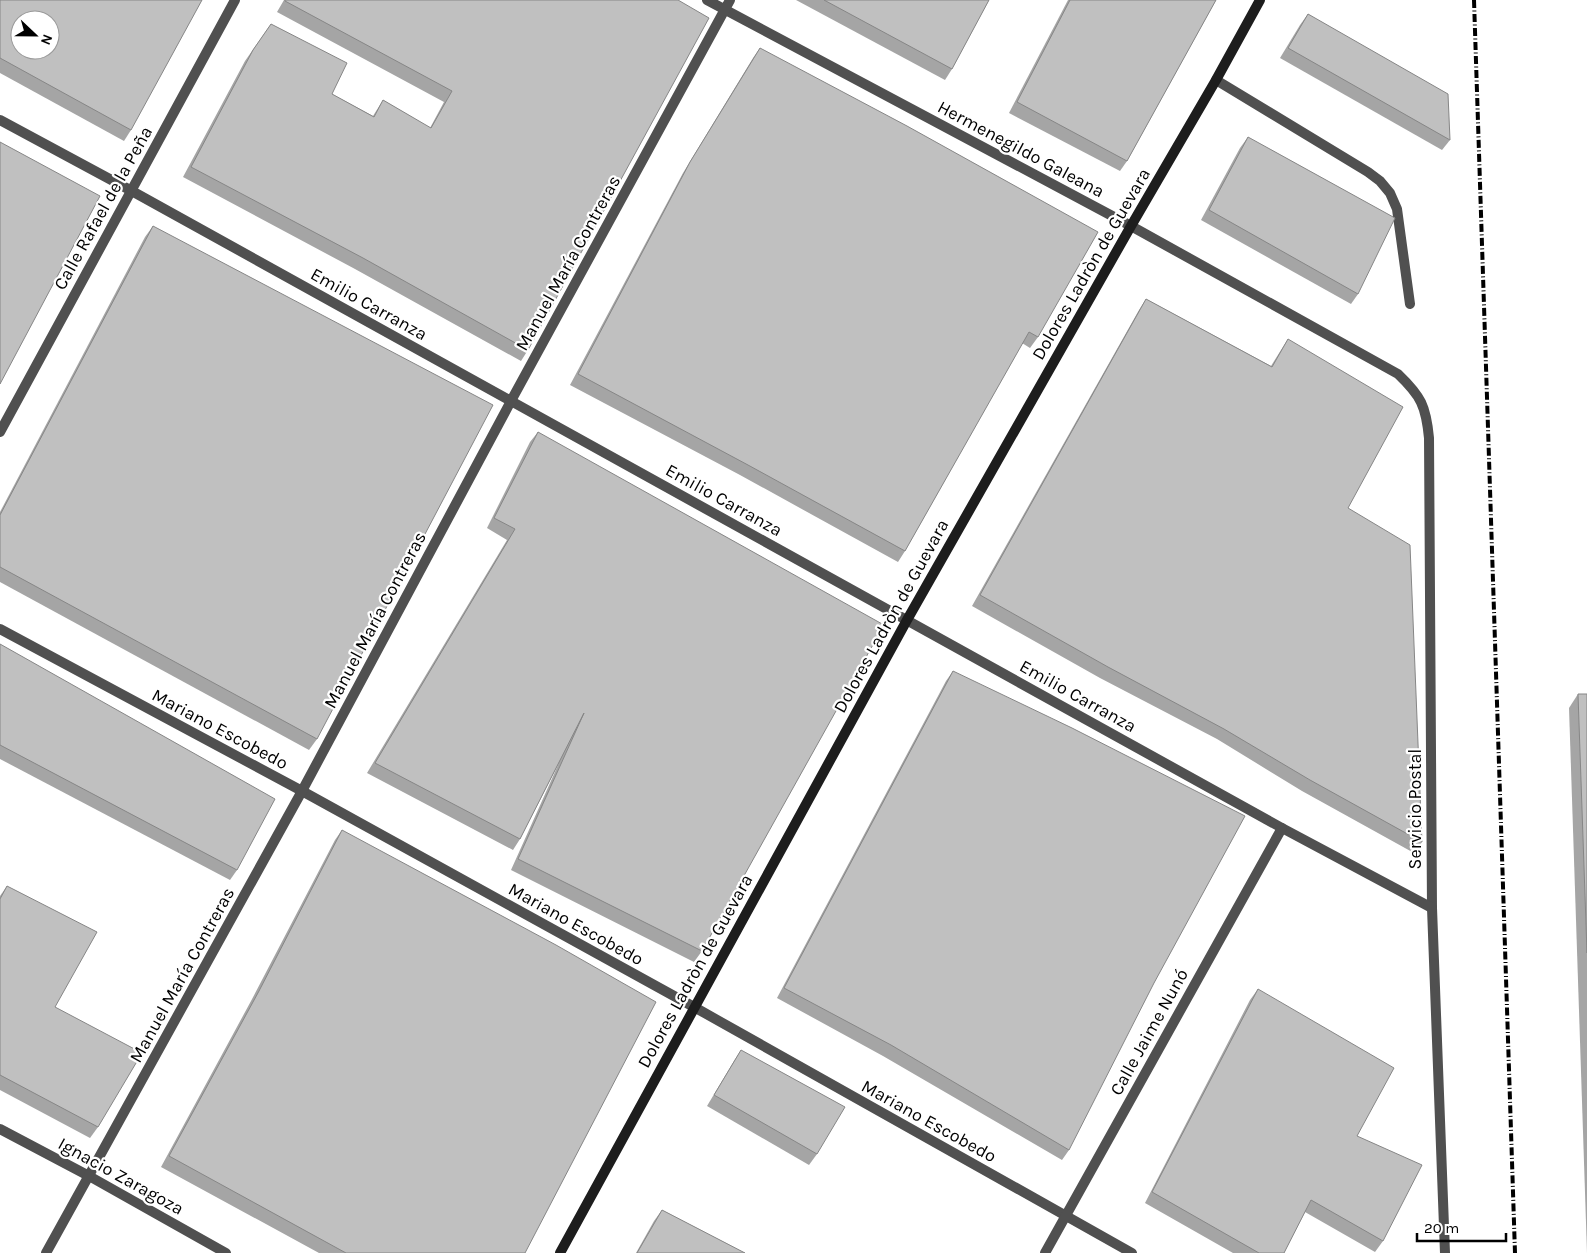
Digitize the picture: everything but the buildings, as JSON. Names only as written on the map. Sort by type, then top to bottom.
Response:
[{"type":"street","name":"Calle Rafael de la Peña","points":[[0,432],[235,0]]},
{"type":"street","name":"Hermenegildo Galeana","points":[[707,0],[1131,226],[1398,374]]},
{"type":"street","name":"Manuel María Contreras","points":[[46,1253],[302,792],[511,402],[730,0]]},
{"type":"street","name":"Dolores Ladròn de Guevara","points":[[560,1253],[907,620],[1260,0]]},
{"type":"street","points":[[1216,80],[1380,181],[1390,193],[1397,209],[1410,304]]},
{"type":"street","name":"Emilio Carranza","points":[[0,120],[130,190],[1282,828],[1432,908]]},
{"type":"street","name":"Servicio Postal","points":[[1398,374],[1415,390],[1427,417],[1429,438],[1432,908],[1445,1253]]},
{"type":"street","name":"Mariano Escobedo","points":[[0,629],[694,1007],[1132,1253]]},
{"type":"street","name":"Calle Jaime Nunó","points":[[1046,1253],[1282,828]]},
{"type":"street","name":"Ignacio Zaragoza","points":[[0,1129],[90,1176],[226,1253]]},
{"type":"railway","points":[[1474,0],[1515,1253]]}]
